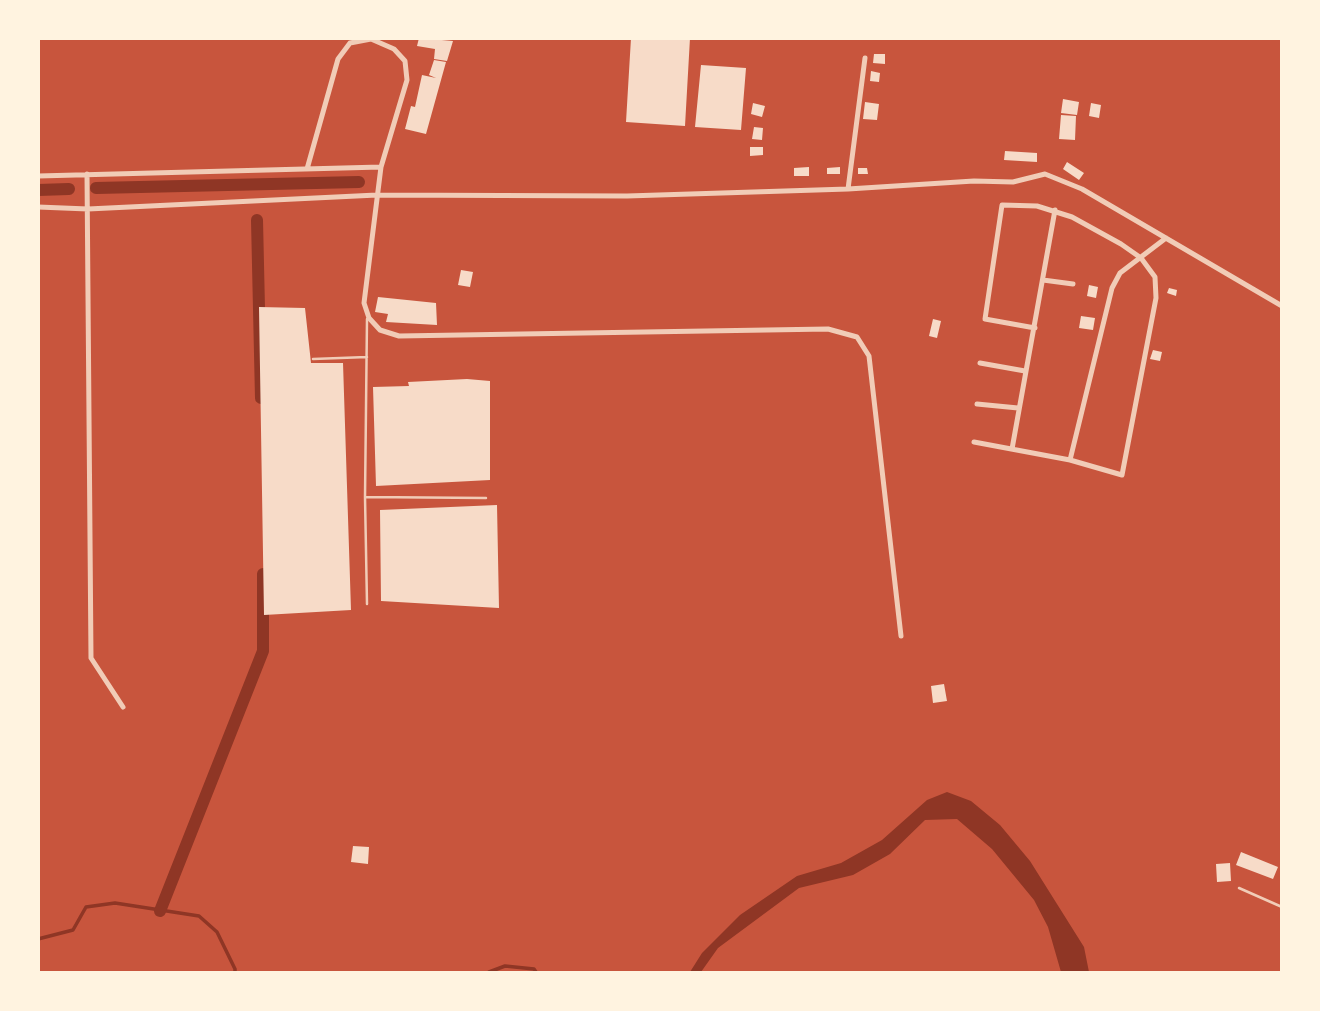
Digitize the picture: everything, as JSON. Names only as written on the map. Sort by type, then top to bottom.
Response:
[{"type":"street","points":[[307,169],[338,59],[350,43],[371,40],[394,49],[405,61],[407,80],[381,167],[365,303],[367,312],[380,330],[399,336],[828,329],[857,337],[869,356],[901,636]]},
{"type":"street","points":[[848,189],[865,58]]},
{"type":"street","points":[[38,176],[381,167]]},
{"type":"street","points":[[87,174],[92,658],[123,707]]},
{"type":"street","points":[[38,208],[88,209],[377,195],[615,196],[848,189],[974,181],[1013,182],[1045,174],[1082,189],[1282,306]]},
{"type":"street","points":[[974,442],[1070,460],[1122,475],[1156,298],[1154,277],[1141,258],[1121,244],[1055,210],[1037,206],[1002,205],[985,319],[1035,328]]},
{"type":"street","points":[[1012,449],[1055,210]]},
{"type":"street","points":[[1070,460],[1112,288],[1120,273],[1166,238]]},
{"type":"street","points":[[1043,280],[1073,284]]},
{"type":"street","points":[[980,363],[1025,371]]},
{"type":"street","points":[[978,404],[1018,408]]},
{"type":"lane","points":[[367,312],[367,604]]},
{"type":"lane","points":[[313,359],[367,357]]},
{"type":"lane","points":[[365,497],[486,498]]},
{"type":"lane","points":[[1239,888],[1282,907]]},
{"type":"shaded area","points":[[947,792],[971,801],[1000,825],[1030,861],[1084,947],[1089,972],[1061,972],[1048,927],[1034,900],[992,849],[957,819],[925,820],[890,854],[853,875],[799,888],[718,948],[701,972],[690,972],[702,953],[740,915],[797,876],[841,863],[882,840],[927,800]]},
{"type":"building","points":[[419,38],[453,41],[447,61],[434,59],[435,49],[417,46]]},
{"type":"building","points":[[631,38],[690,38],[685,126],[626,122]]},
{"type":"building","points":[[874,54],[885,54],[885,64],[873,63]]},
{"type":"building","points":[[434,60],[446,62],[426,134],[405,129],[411,106],[415,107],[422,75],[436,78],[429,75]]},
{"type":"building","points":[[701,65],[746,68],[741,130],[695,127]]},
{"type":"building","points":[[871,71],[880,73],[879,82],[870,81]]},
{"type":"building","points":[[1063,99],[1079,102],[1077,115],[1061,113]]},
{"type":"building","points":[[865,102],[879,104],[877,120],[863,119]]},
{"type":"building","points":[[753,103],[765,106],[762,117],[751,114]]},
{"type":"building","points":[[1091,103],[1101,105],[1099,118],[1089,116]]},
{"type":"building","points":[[1061,115],[1076,116],[1075,140],[1059,139]]},
{"type":"building","points":[[754,127],[763,128],[762,140],[752,139]]},
{"type":"building","points":[[750,147],[763,147],[763,155],[750,156]]},
{"type":"building","points":[[1005,151],[1037,153],[1037,162],[1004,160]]},
{"type":"building","points":[[1067,162],[1084,173],[1079,180],[1063,169]]},
{"type":"building","points":[[809,167],[809,176],[794,176],[794,168]]},
{"type":"building","points":[[840,167],[840,174],[827,174],[827,168]]},
{"type":"building","points":[[858,168],[867,168],[868,174],[858,174]]},
{"type":"building","points":[[461,270],[473,272],[470,287],[458,285]]},
{"type":"building","points":[[1089,285],[1098,287],[1096,298],[1087,296]]},
{"type":"building","points":[[1169,288],[1177,290],[1176,296],[1167,293]]},
{"type":"building","points":[[378,297],[436,303],[437,325],[386,322],[388,314],[375,312]]},
{"type":"building","points":[[259,307],[305,308],[311,363],[343,363],[351,610],[264,615]]},
{"type":"building","points":[[1081,316],[1095,318],[1093,330],[1079,328]]},
{"type":"building","points":[[933,319],[941,321],[937,338],[929,336]]},
{"type":"building","points":[[1153,350],[1162,352],[1160,361],[1150,359]]},
{"type":"building","points":[[467,379],[490,381],[490,480],[376,486],[373,387]]},
{"type":"building","points":[[497,505],[499,608],[381,601],[380,510]]},
{"type":"building","points":[[944,684],[947,701],[933,703],[931,686]]},
{"type":"building","points":[[353,846],[369,847],[368,864],[351,862]]},
{"type":"building","points":[[1241,852],[1278,867],[1273,879],[1236,865]]},
{"type":"building","points":[[1230,863],[1231,881],[1217,882],[1216,864]]},
{"type":"waterway","points":[[96,188],[359,182]]},
{"type":"waterway","points":[[38,190],[69,189]]},
{"type":"waterway","points":[[257,220],[261,398]]},
{"type":"waterway","points":[[160,911],[263,651],[263,574]]},
{"type":"waterway","points":[[38,939],[73,930],[86,907],[115,903],[199,916],[217,932],[235,972]]},
{"type":"waterway","points":[[489,972],[505,966],[534,969],[536,972]]}]
